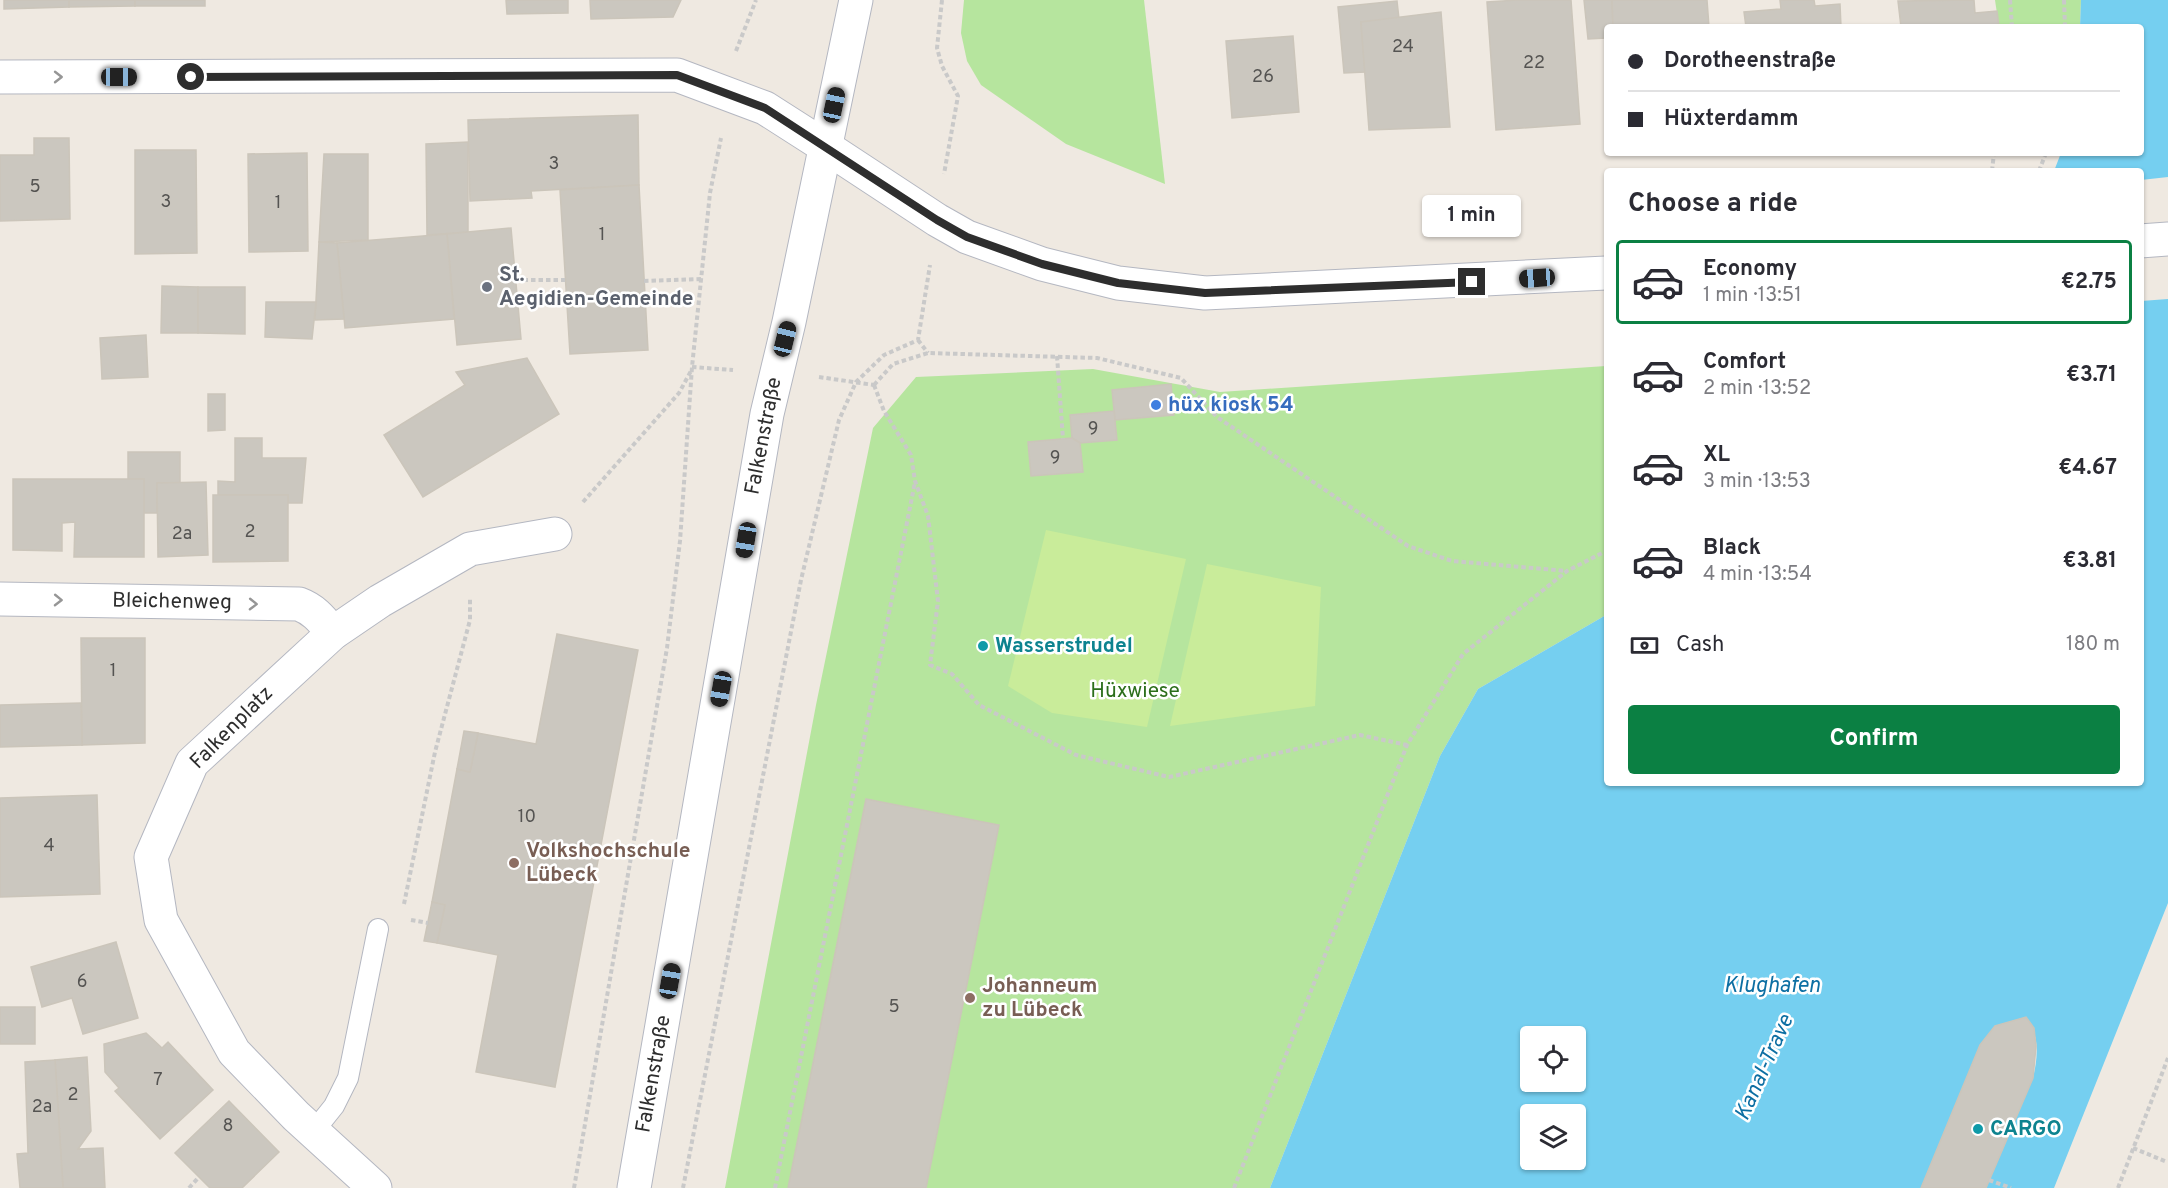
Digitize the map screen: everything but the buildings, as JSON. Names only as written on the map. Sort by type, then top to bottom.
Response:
[{"type":"street","name":"Falkenstraße","points":[[634,1188],[767,414],[856,0]]},
{"type":"street","points":[[0,77],[677,75],[765,108],[937,220],[967,237],[1042,264],[1118,283],[1205,293],[1604,273]]},
{"type":"street","points":[[2144,241],[2168,239]]},
{"type":"street","name":"Falkenplatz","points":[[375,1188],[234,1052],[161,920],[151,857],[192,763],[333,633],[380,601],[470,549],[555,534]]},
{"type":"street","name":"Bleichenweg","points":[[0,599],[299,604],[311,608],[333,633]]},
{"type":"lane","points":[[314,1131],[334,1106],[348,1077],[378,929]]},
{"type":"path","points":[[574,1188],[667,648],[680,541],[692,368],[703,279],[710,193],[735,54],[756,0]]},
{"type":"path","points":[[928,354],[918,340],[958,96],[942,66],[937,48],[942,0]]},
{"type":"path","points":[[2010,0],[2012,24]]},
{"type":"path","points":[[2064,0],[2064,24]]},
{"type":"path","points":[[644,281],[703,279]]},
{"type":"path","points":[[516,280],[566,280]]},
{"type":"path","points":[[683,1188],[801,580],[839,420],[856,382],[884,355],[918,340]]},
{"type":"path","points":[[874,385],[893,364],[928,354],[1097,358],[1181,378],[1217,417],[1408,546],[1452,561],[1567,571]]},
{"type":"path","points":[[1058,356],[1063,439]]},
{"type":"path","points":[[555,534],[679,393],[692,368]]},
{"type":"path","points":[[856,382],[874,385]]},
{"type":"path","points":[[874,385],[884,411],[911,455],[915,482],[928,516],[938,601],[930,664],[952,674],[979,705],[1076,754],[1169,777],[1360,735],[1407,745]]},
{"type":"path","points":[[775,1188],[915,482]]},
{"type":"path","points":[[403,907],[435,752],[470,620],[470,549]]},
{"type":"path","points":[[1234,1188],[1407,745],[1463,654],[1567,571],[1604,552]]},
{"type":"path","points":[[2118,1188],[2168,1058]]},
{"type":"path","points":[[2133,1148],[2167,1162]]},
{"type":"path","points":[[189,1188],[199,1177]]},
{"type":"path","points":[[1989,1180],[2011,1188]]},
{"type":"green space","points":[[964,0],[1144,0],[1165,184],[1066,144],[981,85],[967,61],[961,33]]},
{"type":"green space","points":[[1995,0],[2081,0],[2080,24],[1999,24]]},
{"type":"green space","name":"Hüxwiese","points":[[1604,366],[1604,616],[1478,689],[1440,756],[1270,1188],[725,1188],[816,705],[873,428],[916,377],[1093,369],[1220,392]]},
{"type":"green space","points":[[1046,530],[1186,559],[1147,727],[1052,713],[1008,686]]},
{"type":"green space","points":[[1207,564],[1321,587],[1315,706],[1170,726]]},
{"type":"water","name":"Klughafen","points":[[2081,0],[2168,0],[2168,903],[2054,1188],[1986,1188],[2033,1078],[2037,1046],[2034,1031],[2026,1017],[1995,1026],[1980,1045],[1921,1188],[1270,1188],[1440,756],[1478,689],[1604,616],[1604,786],[2144,786],[2144,168],[2055,168],[2060,156],[2144,156],[2144,24],[2080,24]]},
{"type":"pier","points":[[2168,177],[2168,299],[2144,301],[2144,180]]},
{"type":"place","name":"St. Aegidien-Gemeinde","points":[[487,287]]},
{"type":"place","name":"hüx kiosk 54","points":[[1156,405]]},
{"type":"place","name":"Wasserstrudel","points":[[983,646]]},
{"type":"place","name":"Volkshochschule Lübeck","points":[[514,863]]},
{"type":"place","name":"Johanneum zu Lübeck","points":[[970,998]]},
{"type":"place","name":"CARGO","points":[[1978,1129]]},
{"type":"route","points":[[191,77],[677,75],[765,108],[937,220],[967,237],[1042,264],[1118,283],[1205,293],[1472,282]]},
{"type":"water label","name":"Kanal-Trave","points":[[1765,1068]]}]
